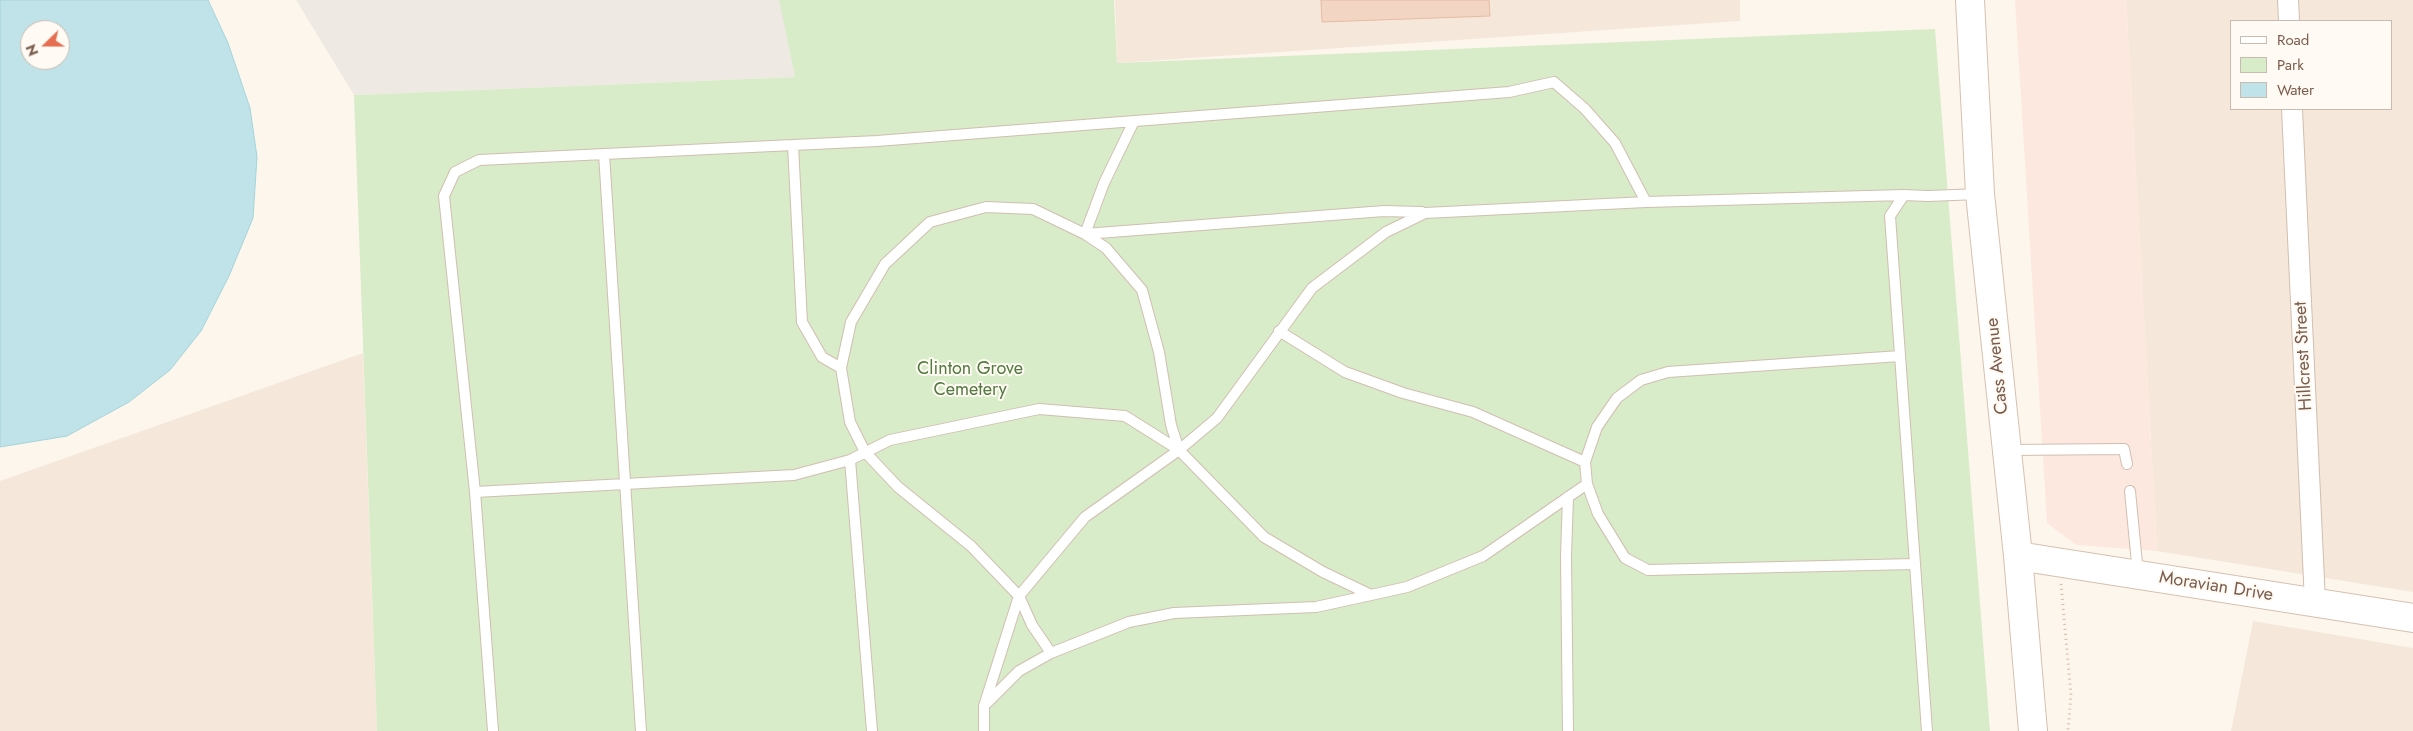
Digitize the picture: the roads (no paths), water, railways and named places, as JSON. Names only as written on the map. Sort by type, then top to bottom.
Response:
[{"type":"main road","name":"Cass Avenue","points":[[1970,0],[1980,194],[2018,556],[2033,731]]},
{"type":"main road","name":"Moravian Drive","points":[[2018,556],[2413,618]]},
{"type":"street","points":[[2288,0],[2289,20]]},
{"type":"street","name":"Hillcrest Street","points":[[2292,110],[2314,602]]},
{"type":"lane","points":[[493,731],[475,492],[444,196],[455,172],[479,160],[877,142],[1509,92],[1554,82],[1585,109],[1615,143],[1646,202]]},
{"type":"lane","points":[[1086,234],[1104,183],[1134,122]]},
{"type":"lane","points":[[793,145],[802,322],[822,357],[841,368]]},
{"type":"lane","points":[[604,154],[627,484],[641,731]]},
{"type":"lane","points":[[1086,234],[1384,211],[1425,212],[1646,202],[1904,194],[1928,196],[1980,194]]},
{"type":"lane","points":[[1904,194],[1890,216],[1927,731]]},
{"type":"lane","points":[[1051,653],[1032,625],[1019,596],[971,546],[898,488],[865,452],[850,422],[841,368],[851,322],[885,264],[930,222],[986,207],[1033,209],[1086,234],[1106,248],[1142,290],[1160,352],[1171,425],[1180,450]]},
{"type":"lane","points":[[984,731],[984,706],[1019,596],[1085,517],[1180,450],[1218,418],[1279,331],[1312,288],[1386,232],[1425,212]]},
{"type":"lane","points":[[1279,331],[1345,372],[1403,393],[1473,412],[1585,462]]},
{"type":"lane","points":[[1900,356],[1668,372],[1641,380],[1617,398],[1597,427],[1585,462],[1587,484],[1598,514],[1625,558],[1648,570],[1915,564]]},
{"type":"lane","points":[[475,492],[794,475],[850,460],[890,440],[1039,410],[1125,416],[1180,450],[1264,537],[1323,572],[1371,596]]},
{"type":"lane","points":[[2007,450],[2124,449],[2127,464]]},
{"type":"lane","points":[[850,460],[872,731]]},
{"type":"lane","points":[[984,706],[1019,670],[1051,653],[1129,622],[1174,613],[1316,607],[1407,587],[1483,556],[1587,484]]},
{"type":"lane","points":[[2130,491],[2138,574]]},
{"type":"lane","points":[[1568,497],[1568,731]]},
{"type":"water","points":[[0,0],[208,0],[228,43],[250,108],[257,157],[253,218],[229,276],[201,331],[170,370],[129,402],[67,436],[0,447]]},
{"type":"park label","name":"Clinton Grove Cemetery","points":[[970,380]]}]
